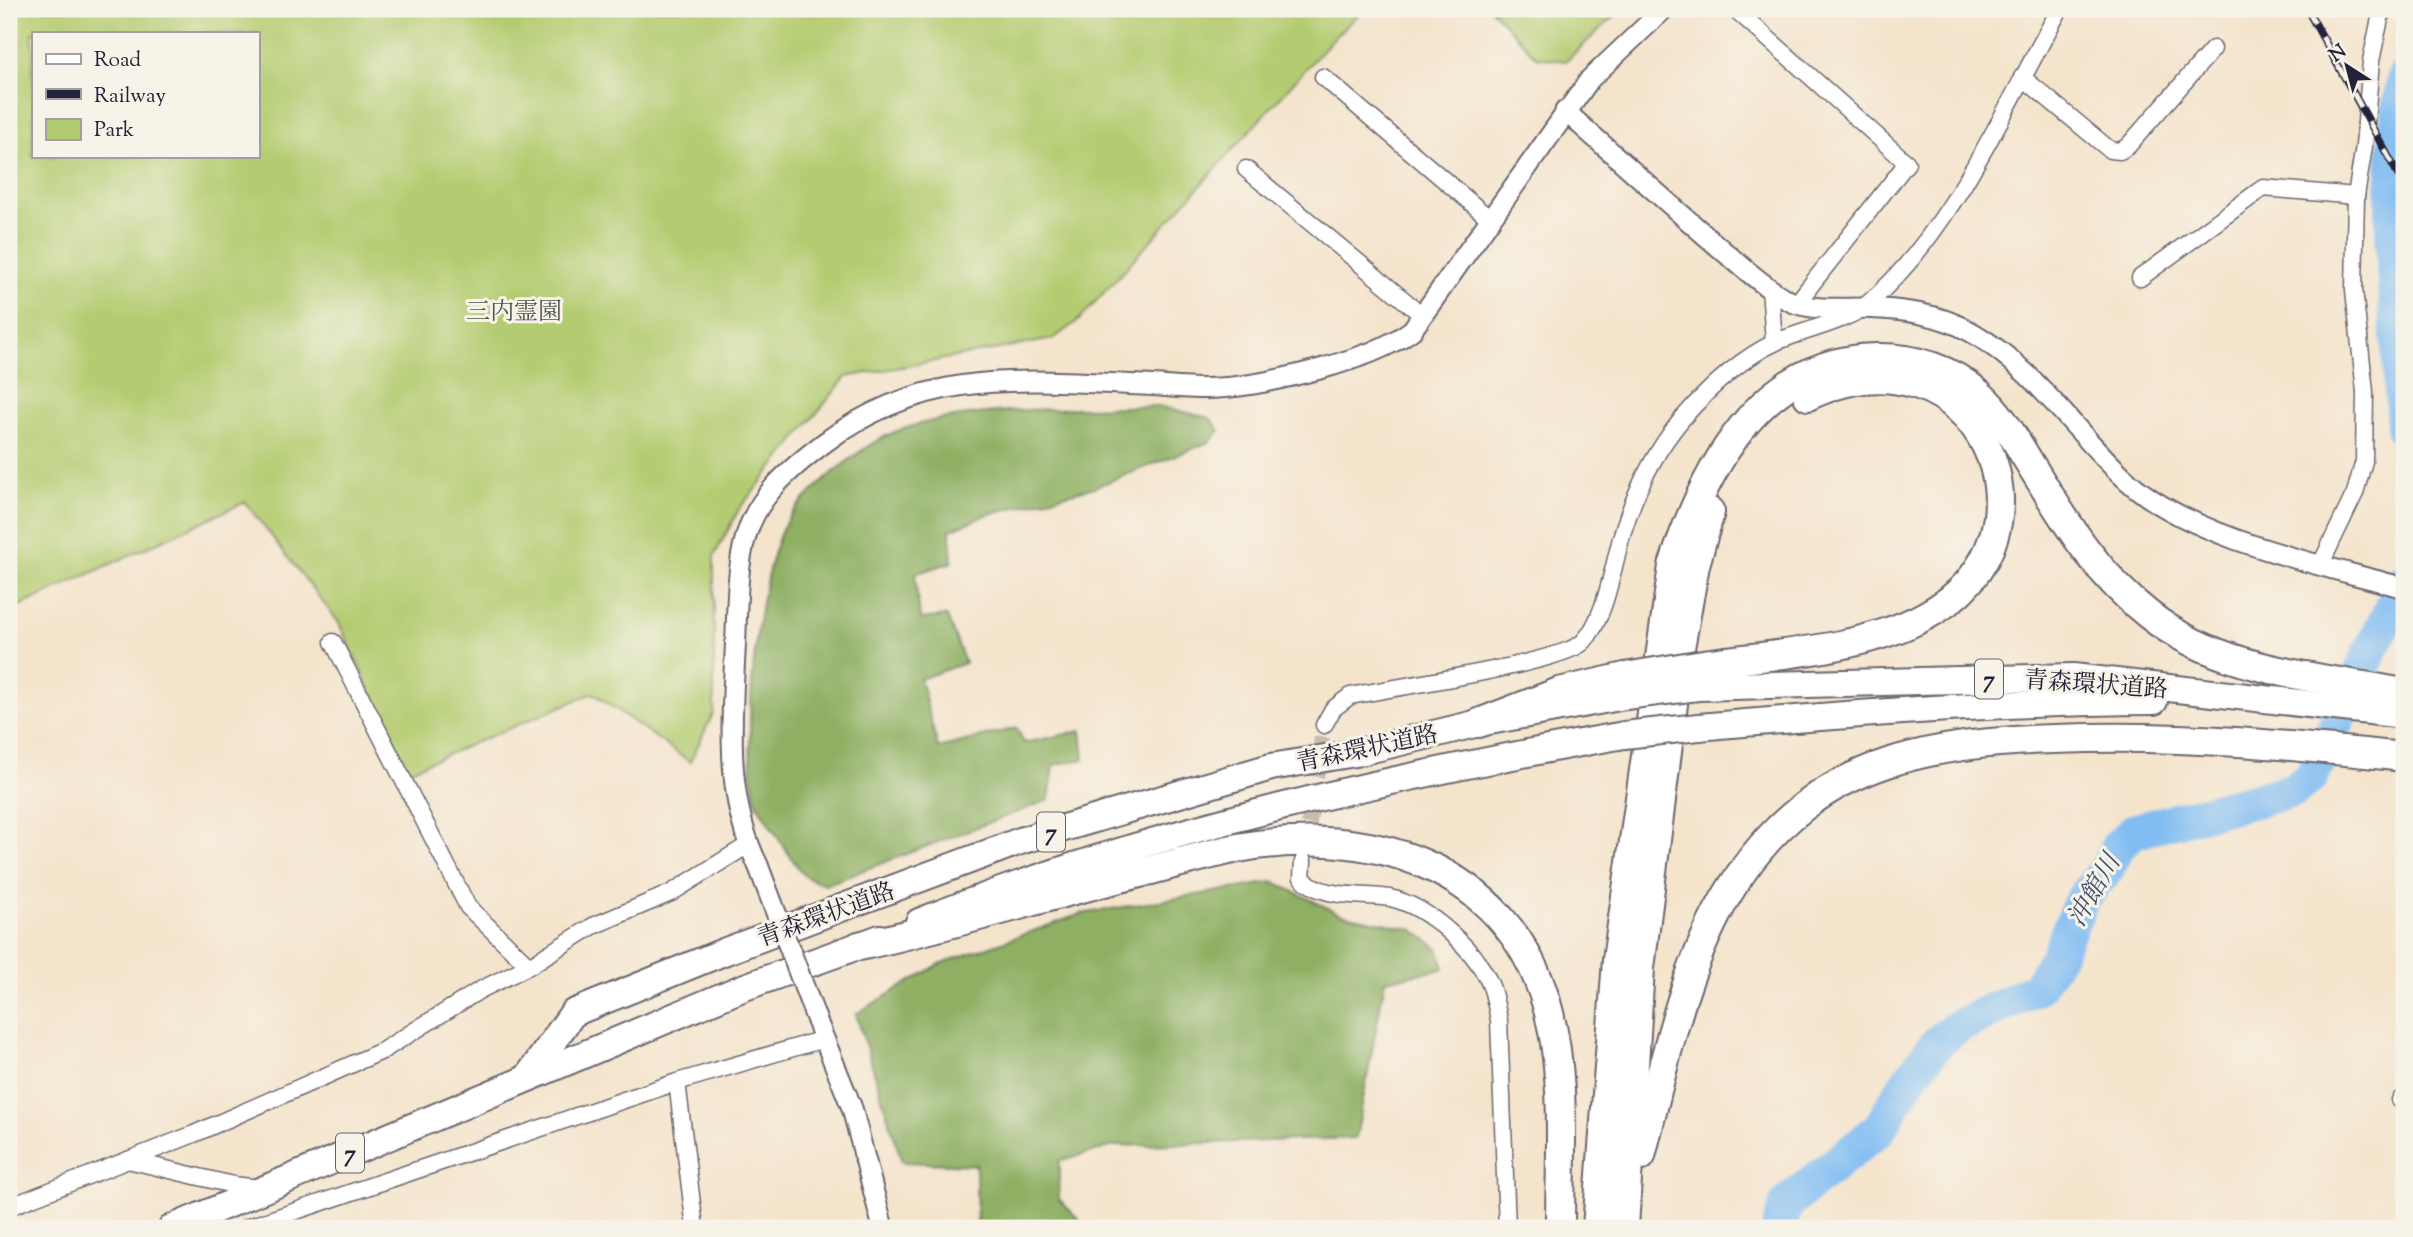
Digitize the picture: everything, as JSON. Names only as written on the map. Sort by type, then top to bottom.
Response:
[{"type":"highway","points":[[1611,1225],[1617,960],[1673,566],[1690,514],[1721,454],[1752,415],[1780,391],[1815,371],[1851,359],[1890,358],[1923,363],[1950,374],[1978,393],[2003,420],[2084,550],[2111,581],[2149,616],[2188,641],[2239,662],[2293,674],[2369,699],[2404,693]]},
{"type":"highway","points":[[1479,723],[1559,692],[1625,686],[1698,676],[1881,634],[1926,616],[1957,594],[1982,563],[1997,526],[2000,492],[1992,457],[1973,423],[1947,397],[1911,380],[1872,377],[1833,384],[1792,403],[1759,434],[1738,459],[1713,500],[1695,565],[1680,648],[1644,940],[1611,1225]]},
{"type":"highway","name":"青森環状道路","points":[[1698,676],[2073,677],[2279,700]]},
{"type":"highway","name":"青森環状道路","points":[[172,1228],[204,1221],[266,1189],[742,988],[859,946],[1005,887],[1199,826],[1482,760],[1624,734],[1882,712],[2083,701],[2369,699],[2404,715]]},
{"type":"highway","name":"青森環状道路","points":[[527,1078],[573,1013],[726,951],[932,874],[1023,841],[1271,767],[1355,753],[1479,723]]},
{"type":"highway","points":[[1611,1225],[1682,999],[1706,939],[1731,888],[1757,852],[1786,820],[1829,789],[1872,768],[1914,754],[1959,744],[2139,737],[2256,741],[2404,757]]},
{"type":"highway","points":[[859,946],[925,932],[1036,899],[1239,848],[1320,841],[1372,846],[1412,857],[1450,876],[1483,900],[1511,932],[1545,1002],[1556,1058],[1560,1228]]},
{"type":"street","points":[[883,1228],[852,1108],[748,845],[732,768],[739,560],[744,538],[761,501],[785,473],[850,423],[874,410],[924,391],[971,382],[1216,388],[1269,382],[1390,346],[1412,330],[1590,79],[1664,9]]},
{"type":"street","points":[[1735,9],[1907,163],[1796,304]]},
{"type":"street","points":[[1324,725],[1333,709],[1350,696],[1546,658],[1582,643],[1595,624],[1626,522],[1658,452],[1681,420],[1713,386],[1745,359],[1774,343],[1863,308],[1905,267],[1947,211],[2060,9]]},
{"type":"street","points":[[2320,566],[2356,493],[2364,461],[2365,392],[2354,290],[2356,196],[2364,146],[2371,61],[2382,9]]},
{"type":"street","points":[[2022,76],[2110,150],[2120,151],[2128,146],[2213,49]]},
{"type":"street","points":[[1323,77],[1490,219]]},
{"type":"street","points":[[1565,111],[1678,213],[1770,287],[1796,304],[1827,309],[1863,308],[1937,316],[1969,330],[1997,347],[2035,381],[2076,430],[2131,484],[2168,508],[2234,539],[2320,566],[2404,588]]},
{"type":"street","points":[[1246,169],[1422,315]]},
{"type":"street","points":[[2140,278],[2263,187],[2356,196]]},
{"type":"street","points":[[1770,287],[1774,343]]},
{"type":"street","points":[[333,642],[468,907],[529,967]]},
{"type":"street","points":[[11,1210],[126,1159],[194,1134],[382,1051],[480,990],[529,967],[593,926],[671,893],[748,845]]},
{"type":"street","points":[[1303,861],[1303,878],[1313,889],[1391,898],[1415,907],[1455,934],[1492,986],[1499,1020],[1507,1228]]},
{"type":"street","points":[[246,1228],[677,1082],[820,1030]]},
{"type":"street","points":[[677,1082],[695,1228]]},
{"type":"street","points":[[126,1159],[233,1185],[266,1189]]},
{"type":"green space","name":"三内霊園","points":[[9,9],[1365,9],[1337,34],[1080,319],[1053,339],[846,377],[739,509],[714,556],[714,712],[690,762],[593,693],[408,771],[339,623],[245,502],[9,611]]},
{"type":"green space","points":[[1491,9],[1622,9],[1566,61],[1536,57]]},
{"type":"green space","points":[[1157,406],[1210,418],[1220,431],[1210,442],[1095,487],[989,514],[950,530],[952,562],[915,574],[920,619],[947,616],[965,663],[920,679],[938,748],[1017,728],[1024,743],[1081,731],[1084,759],[1054,765],[1049,800],[825,885],[809,879],[795,863],[756,801],[750,741],[754,663],[765,586],[773,554],[790,516],[828,477],[858,454],[884,437],[910,427],[978,414]]},
{"type":"green space","points":[[1274,882],[1340,914],[1412,929],[1438,948],[1444,969],[1385,980],[1356,1138],[1114,1146],[1059,1161],[1059,1199],[1087,1228],[977,1228],[976,1165],[902,1162],[856,1014],[940,964],[1081,914]]},
{"type":"waterway","name":"沖館川","points":[[2404,78],[2397,123],[2392,211],[2404,431]]},
{"type":"waterway","name":"沖館川","points":[[1779,1228],[1787,1203],[1879,1129],[1905,1085],[1936,1044],[1955,1028],[2037,988],[2058,955],[2082,899],[2108,867],[2118,846],[2134,831],[2291,791],[2311,777],[2404,581]]},
{"type":"tunnel","points":[[1305,848],[1324,725]]},
{"type":"railway","points":[[2307,9],[2404,185]]}]
